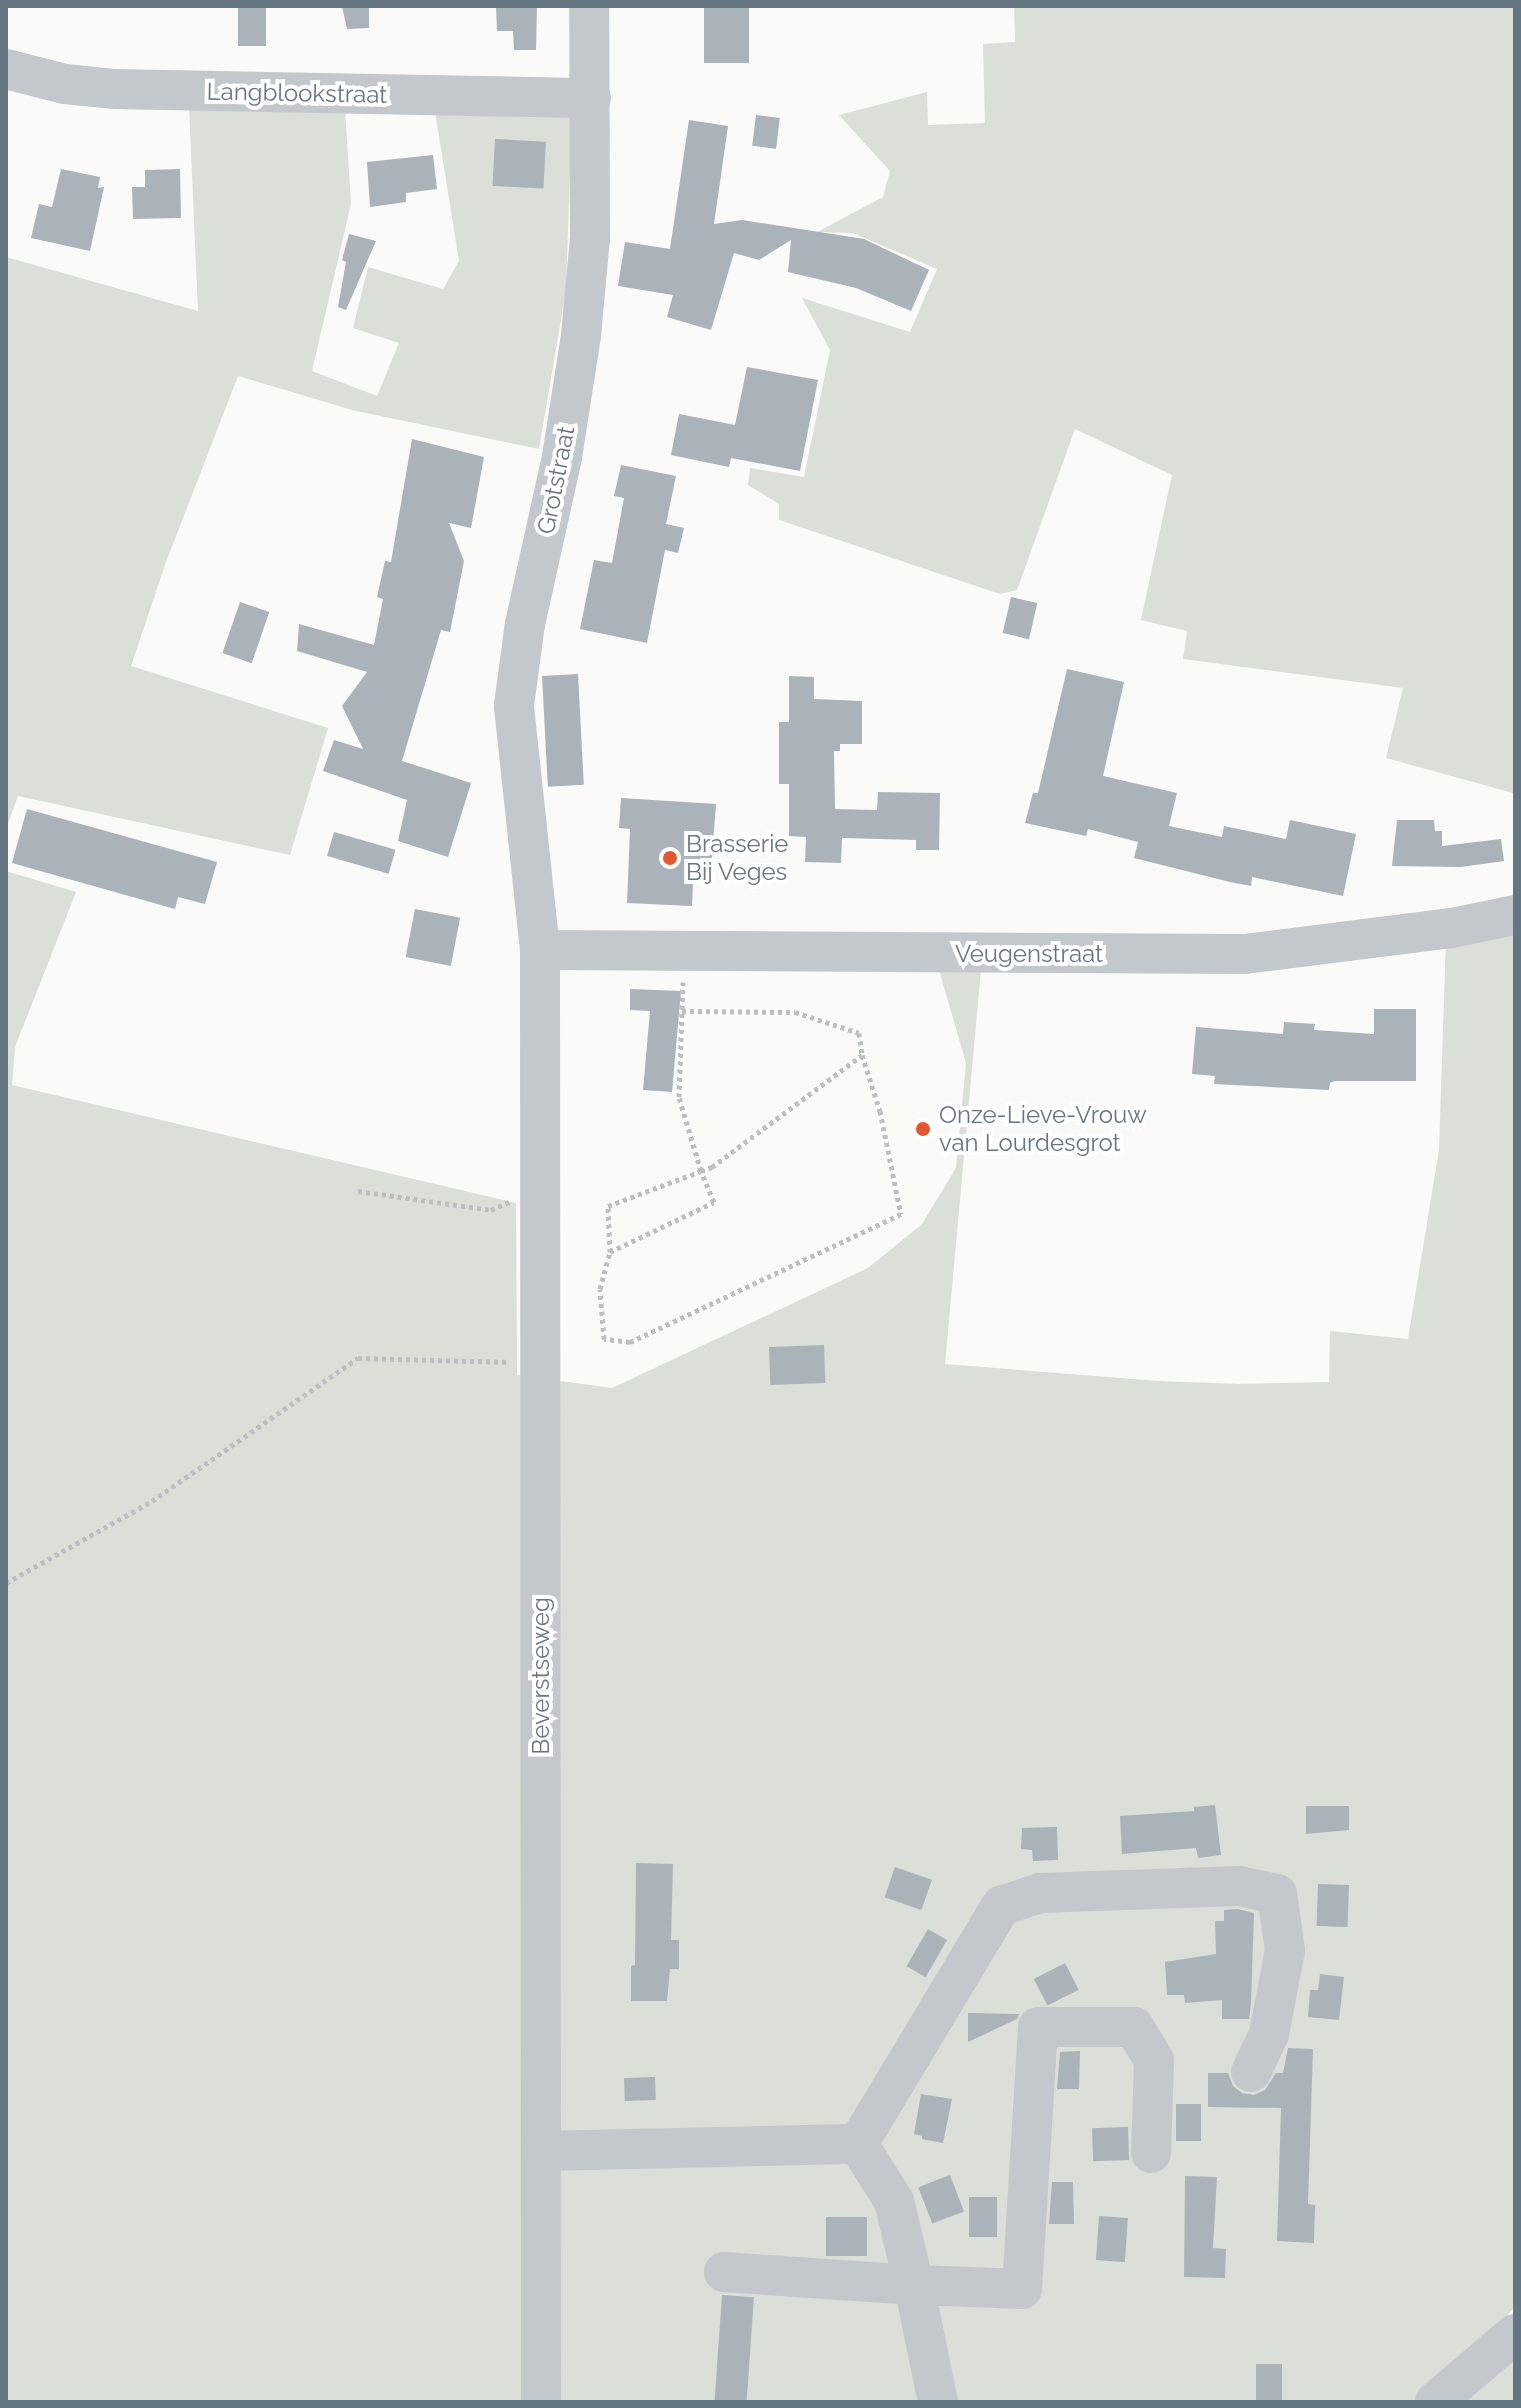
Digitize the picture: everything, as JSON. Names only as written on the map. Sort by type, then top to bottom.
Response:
[{"type":"street","name":"Grotstraat","points":[[540,950],[514,705],[525,624],[562,457],[581,335],[590,238],[589,6]]},
{"type":"street","name":"Langblookstraat","points":[[6,69],[65,84],[113,89],[591,98]]},
{"type":"street","name":"Veugenstraat","points":[[540,950],[1245,954],[1452,928],[1515,915]]},
{"type":"street","name":"Beverstseweg","points":[[540,950],[541,2402]]},
{"type":"street","points":[[858,2144],[1001,1906],[1040,1893],[1239,1886],[1277,1894],[1285,1950],[1269,2034],[1251,2072]]},
{"type":"street","points":[[724,2272],[1022,2289],[1038,2027],[1134,2027],[1154,2060],[1151,2153]]},
{"type":"street","points":[[541,2151],[858,2144]]},
{"type":"street","points":[[858,2144],[894,2201],[938,2402]]},
{"type":"street","points":[[1435,2402],[1515,2334]]},
{"type":"path","points":[[610,1252],[714,1202],[701,1171],[679,1097],[683,953]]},
{"type":"path","points":[[682,1011],[795,1012],[859,1033],[862,1055],[880,1111],[901,1214],[630,1342],[604,1339],[600,1289],[610,1252],[608,1206],[701,1171],[862,1055]]},
{"type":"path","points":[[358,1191],[491,1210],[540,1190]]},
{"type":"path","points":[[6,1583],[152,1501],[358,1358],[539,1362]]},
{"type":"shaded area","points":[[1014,6],[1515,6],[1515,810],[1513,793],[1386,758],[1403,688],[1183,659],[1187,631],[1141,620],[1172,475],[1075,429],[1017,590],[1000,594],[779,520],[779,504],[748,485],[750,468],[804,477],[830,350],[802,298],[910,332],[937,269],[853,233],[817,232],[883,197],[890,171],[839,115],[927,92],[928,125],[985,123],[983,44],[1015,42]]},
{"type":"shaded area","points":[[434,105],[572,113],[566,290],[539,449],[352,410],[238,376],[166,562],[131,666],[328,728],[290,855],[18,796],[6,829],[6,257],[198,311],[189,106],[345,109],[351,204],[312,371],[377,396],[399,343],[353,328],[368,267],[443,289],[459,261]]},
{"type":"shaded area","points":[[6,871],[76,892],[15,1047],[12,1085],[516,1203],[517,1375],[612,1388],[868,1268],[922,1224],[956,1168],[966,1063],[939,970],[981,970],[945,1364],[1158,1381],[1239,1384],[1329,1382],[1330,1331],[1408,1339],[1439,1150],[1446,938],[1515,926],[1515,2307],[1439,2389],[1411,2402],[6,2402]]},
{"type":"shaded area","points":[[1515,2357],[1515,2402],[1461,2402]]},
{"type":"building","points":[[238,6],[266,6],[266,46],[238,46]]},
{"type":"building","points":[[342,6],[369,6],[369,28],[347,29]]},
{"type":"building","points":[[496,6],[537,6],[536,50],[514,50],[513,31],[497,31]]},
{"type":"building","points":[[704,6],[749,6],[749,63],[704,63]]},
{"type":"building","points":[[756,115],[780,118],[776,149],[752,146]]},
{"type":"building","points":[[689,120],[728,126],[714,224],[742,220],[864,239],[929,270],[911,311],[856,288],[788,272],[791,240],[759,260],[734,253],[711,330],[667,317],[673,295],[618,286],[625,242],[670,249]]},
{"type":"building","points":[[495,139],[546,142],[543,189],[493,186]]},
{"type":"building","points":[[433,155],[437,189],[406,193],[406,202],[370,207],[367,162]]},
{"type":"building","points":[[61,169],[100,177],[98,188],[104,187],[90,251],[31,238],[39,204],[52,207]]},
{"type":"building","points":[[180,169],[181,218],[133,219],[132,187],[145,187],[145,170]]},
{"type":"building","points":[[349,234],[376,241],[346,310],[338,307],[346,262],[342,260]]},
{"type":"building","points":[[747,367],[818,380],[800,471],[731,458],[729,467],[671,455],[679,414],[735,425]]},
{"type":"building","points":[[412,439],[484,457],[471,528],[449,523],[464,561],[450,632],[441,630],[402,761],[471,783],[448,857],[398,841],[407,800],[323,771],[334,740],[363,749],[342,706],[367,672],[297,651],[299,624],[374,645],[383,599],[377,597],[385,561],[391,562]]},
{"type":"building","points":[[621,465],[676,476],[666,524],[684,528],[678,553],[665,550],[647,643],[580,629],[594,560],[612,563],[624,498],[614,496]]},
{"type":"building","points":[[1011,597],[1037,603],[1029,639],[1003,633]]},
{"type":"building","points":[[240,602],[269,612],[252,663],[222,653]]},
{"type":"building","points":[[1067,669],[1124,682],[1103,776],[1177,793],[1169,826],[1222,837],[1224,826],[1286,839],[1290,820],[1356,834],[1343,896],[1252,877],[1251,886],[1230,882],[1134,858],[1138,842],[1088,829],[1086,836],[1025,823],[1033,793],[1038,793]]},
{"type":"building","points":[[578,674],[584,785],[548,787],[542,676]]},
{"type":"building","points":[[789,676],[814,677],[814,699],[862,701],[862,744],[840,744],[840,751],[834,751],[835,809],[877,810],[878,792],[940,793],[939,850],[916,850],[916,840],[842,838],[841,863],[805,862],[806,837],[789,836],[789,784],[779,784],[779,722],[789,722]]},
{"type":"building","name":"Brasserie Bij Veges","points":[[621,798],[716,804],[710,881],[693,883],[692,906],[627,903],[630,829],[619,828]]},
{"type":"building","points":[[27,809],[217,862],[205,904],[178,897],[175,909],[12,863]]},
{"type":"building","points":[[1397,820],[1434,820],[1435,831],[1442,831],[1442,846],[1501,839],[1504,861],[1461,867],[1392,866]]},
{"type":"building","points":[[334,832],[396,850],[389,874],[327,856]]},
{"type":"building","points":[[415,909],[460,918],[451,966],[406,957]]},
{"type":"building","points":[[630,989],[681,991],[672,1092],[643,1090],[650,1011],[630,1010]]},
{"type":"building","points":[[1374,1009],[1416,1009],[1416,1081],[1335,1081],[1330,1083],[1329,1090],[1214,1084],[1215,1076],[1192,1074],[1196,1027],[1283,1034],[1284,1022],[1315,1024],[1314,1030],[1374,1034]]},
{"type":"building","points":[[824,1345],[825,1383],[770,1385],[769,1347]]},
{"type":"building","points":[[1215,1805],[1221,1855],[1198,1858],[1196,1848],[1122,1854],[1120,1816],[1194,1811],[1194,1807]]},
{"type":"building","points":[[1306,1806],[1349,1806],[1349,1830],[1306,1834]]},
{"type":"building","points":[[1057,1827],[1058,1860],[1033,1861],[1032,1850],[1021,1849],[1022,1828]]},
{"type":"building","points":[[636,1863],[673,1864],[671,1940],[679,1940],[679,1969],[670,1969],[667,2001],[631,2001],[631,1966],[635,1965]]},
{"type":"building","points":[[895,1867],[932,1880],[921,1910],[885,1897]]},
{"type":"building","points":[[1318,1884],[1349,1885],[1348,1927],[1317,1926]]},
{"type":"building","points":[[1224,1910],[1254,1913],[1249,2019],[1222,2019],[1222,2000],[1185,2003],[1184,1995],[1167,1995],[1165,1962],[1216,1954],[1215,1921],[1224,1921]]},
{"type":"building","points":[[928,1929],[947,1940],[926,1977],[906,1966]]},
{"type":"building","points":[[1065,1963],[1079,1990],[1047,2006],[1034,1979]]},
{"type":"building","points":[[1320,1974],[1344,1977],[1339,2020],[1308,2017],[1310,1990],[1318,1990]]},
{"type":"building","points":[[968,2013],[1019,2014],[1017,2019],[968,2042]]},
{"type":"building","points":[[1288,2048],[1313,2049],[1308,2204],[1315,2205],[1314,2243],[1277,2241],[1281,2108],[1208,2107],[1208,2073],[1228,2073],[1233,2086],[1242,2093],[1254,2095],[1265,2090],[1276,2073],[1283,2073]]},
{"type":"building","points":[[1080,2051],[1079,2089],[1057,2089],[1060,2052]]},
{"type":"building","points":[[655,2077],[656,2100],[625,2101],[624,2078]]},
{"type":"building","points":[[921,2094],[952,2099],[943,2143],[922,2139],[922,2136],[914,2134]]},
{"type":"building","points":[[1176,2104],[1201,2104],[1201,2141],[1176,2141]]},
{"type":"building","points":[[1128,2127],[1129,2160],[1093,2161],[1092,2128]]},
{"type":"building","points":[[950,2175],[964,2211],[932,2224],[918,2187]]},
{"type":"building","points":[[1185,2176],[1217,2177],[1213,2248],[1226,2249],[1225,2278],[1184,2277]]},
{"type":"building","points":[[1052,2182],[1073,2182],[1074,2224],[1049,2224]]},
{"type":"building","points":[[969,2197],[997,2197],[997,2237],[969,2237]]},
{"type":"building","points":[[1099,2216],[1128,2218],[1125,2262],[1096,2260]]},
{"type":"building","points":[[826,2217],[867,2217],[867,2256],[826,2256]]},
{"type":"building","points":[[722,2295],[754,2297],[747,2402],[715,2402]]},
{"type":"building","points":[[1256,2364],[1282,2364],[1282,2402],[1256,2402]]},
{"type":"place","name":"Brasserie Bij Veges","points":[[670,858]]},
{"type":"place","name":"Onze-Lieve-Vrouw van Lourdesgrot","points":[[923,1129]]}]
